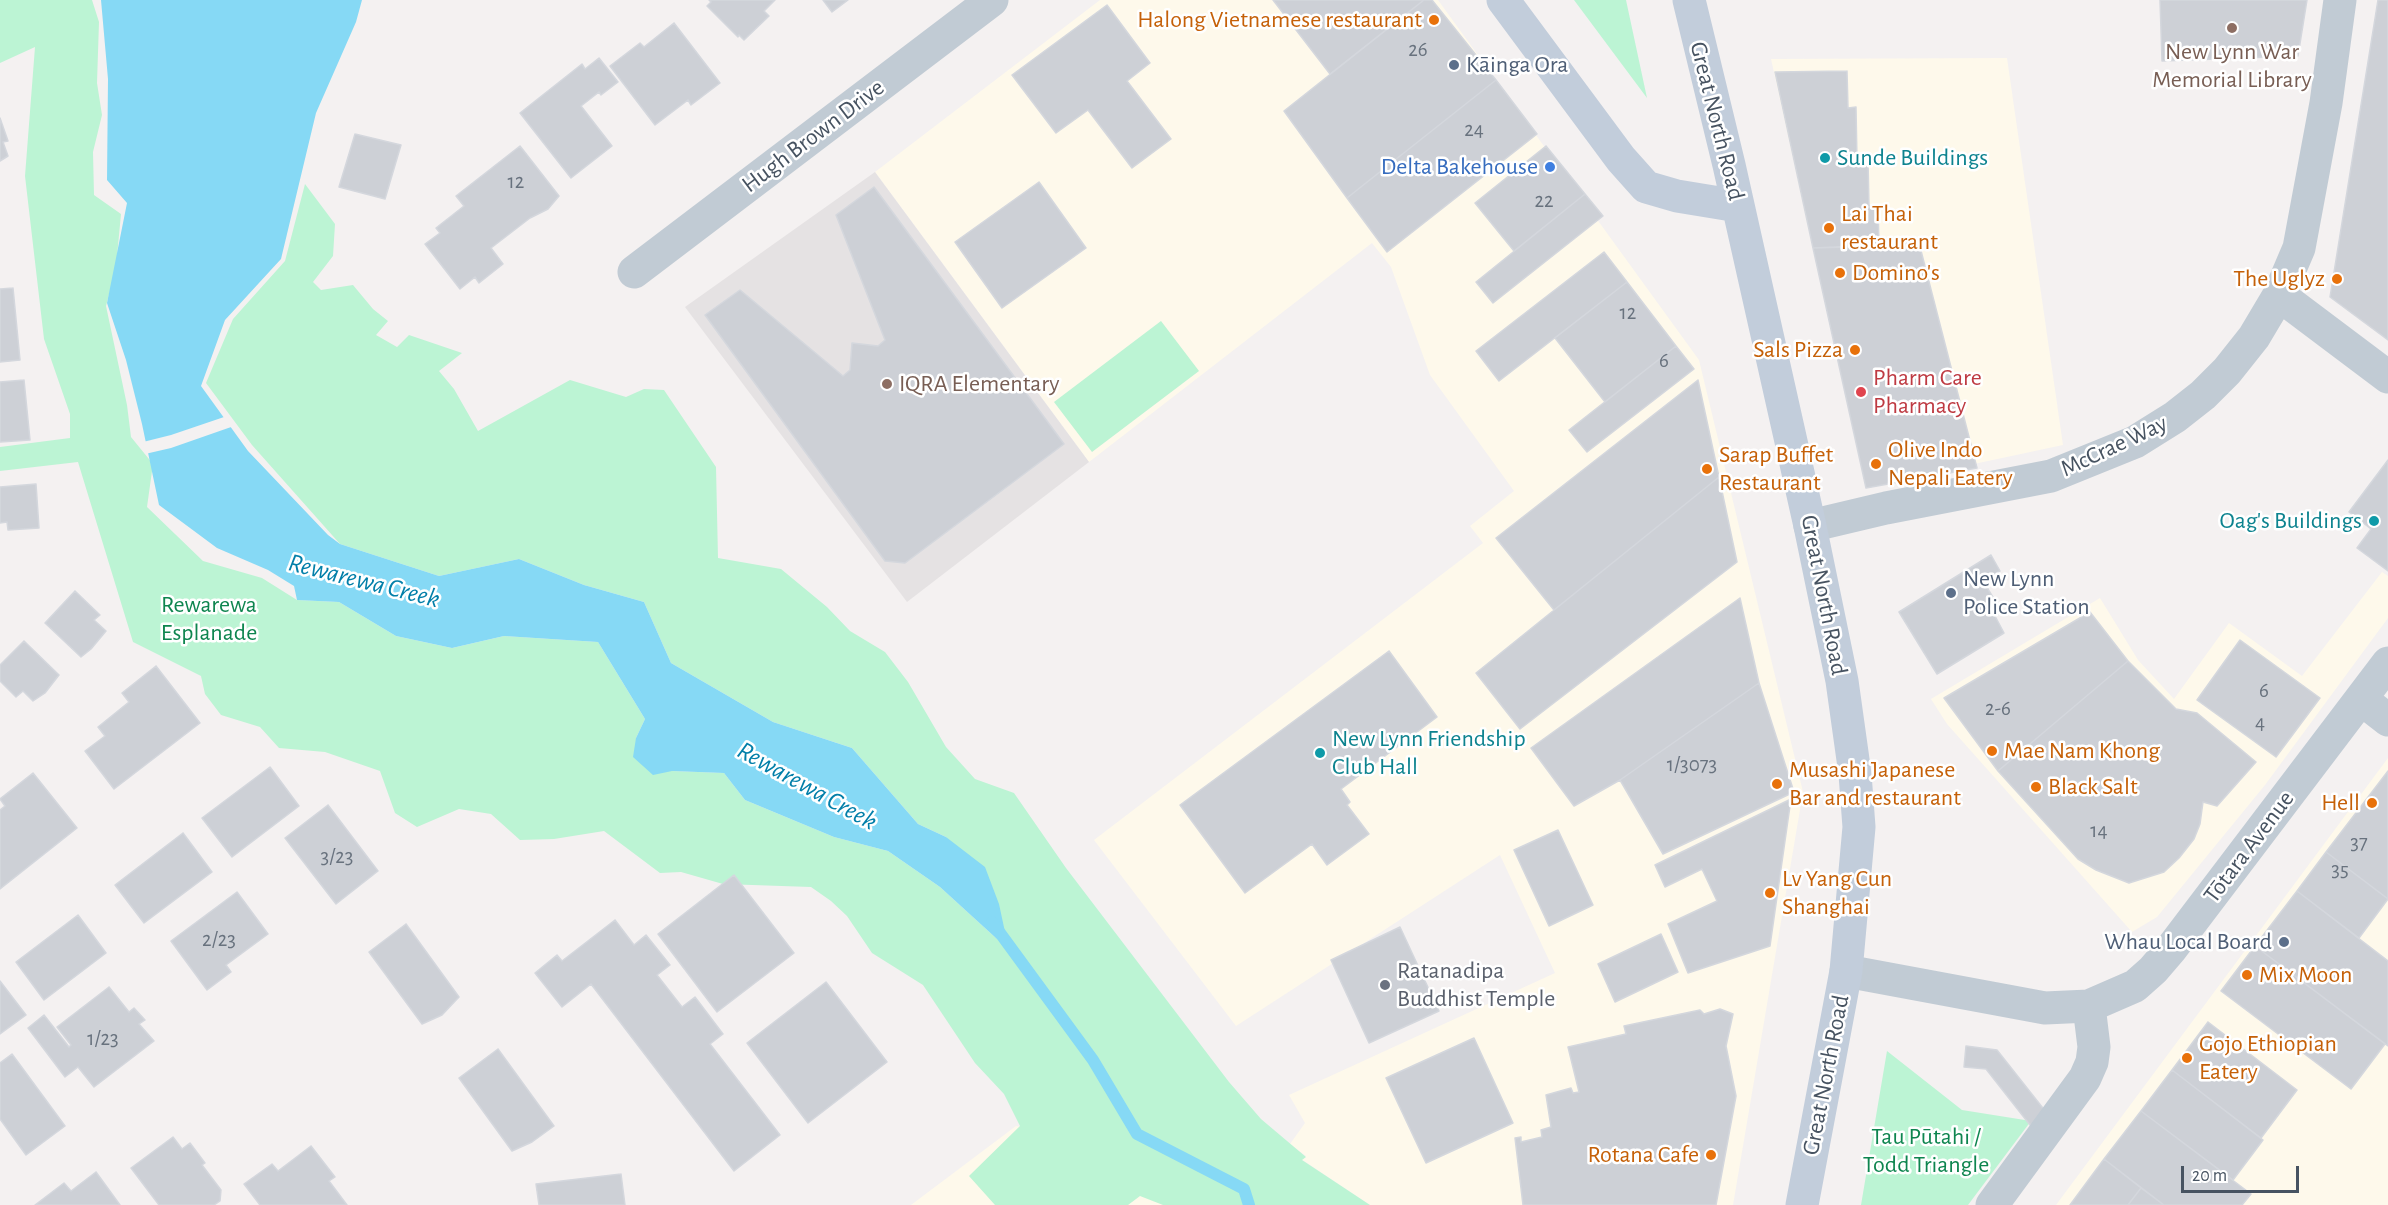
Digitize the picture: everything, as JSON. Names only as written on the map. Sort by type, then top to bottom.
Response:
[{"type":"main road","points":[[1503,0],[1606,140],[1646,187],[1677,196],[1738,206]]},
{"type":"main road","name":"Great North Road","points":[[1689,0],[1810,526],[1842,681],[1855,774],[1859,827],[1846,971],[1800,1202]]},
{"type":"street","name":"Hugh Brown Drive","points":[[634,272],[992,0]]},
{"type":"street","name":"McCrae Way","points":[[1810,526],[1886,508],[2052,476],[2135,442],[2175,417],[2220,378],[2254,337],[2279,295],[2299,248],[2326,103],[2340,0]]},
{"type":"street","points":[[2279,295],[2388,377]]},
{"type":"street","name":"Tōtara Avenue","points":[[1846,971],[2045,1008],[2089,1006],[2135,986],[2153,970],[2388,663]]},
{"type":"street","points":[[2361,699],[2388,720]]},
{"type":"street","points":[[1992,1205],[2085,1078],[2092,1062],[2094,1047],[2089,1006]]},
{"type":"shaded area","points":[[1100,0],[1438,0],[1699,360],[1803,792],[1733,1205],[1370,1205],[1301,1159],[1306,1156],[1290,1144],[1305,1123],[1289,1095],[1555,973],[1500,855],[1236,1026],[1094,840],[1483,543],[1470,526],[1514,491],[1430,375],[1391,267],[1372,243],[1089,462],[875,172]]},
{"type":"shaded area","points":[[2007,58],[2063,445],[1866,487],[1771,59]]},
{"type":"shaded area","name":"IQRA Elementary","points":[[875,172],[1089,462],[907,602],[685,307]]},
{"type":"shaded area","points":[[2382,572],[2388,576],[2388,618],[2265,785],[2157,917],[2132,932],[1947,724],[1931,699],[2100,598],[2138,660],[2174,699],[2229,623],[2302,676]]},
{"type":"shaded area","points":[[2388,758],[2388,1205],[2056,1205]]},
{"type":"shaded area","points":[[1016,1126],[1096,1142],[1199,1205],[911,1205]]},
{"type":"green space","name":"Rewarewa Esplanade","points":[[0,0],[92,0],[99,22],[97,83],[102,115],[93,152],[94,195],[121,214],[116,267],[106,306],[127,405],[131,437],[153,464],[147,507],[203,561],[262,578],[297,600],[339,602],[396,636],[452,648],[504,636],[598,642],[645,719],[636,738],[672,771],[724,773],[745,800],[834,837],[888,851],[940,887],[997,939],[1005,932],[946,837],[918,824],[852,748],[773,722],[671,663],[644,602],[584,585],[519,559],[439,576],[340,544],[252,445],[206,383],[233,319],[285,261],[305,184],[335,224],[333,256],[313,282],[321,290],[353,285],[373,309],[388,321],[376,335],[397,347],[409,335],[462,353],[439,371],[454,389],[478,431],[570,380],[626,397],[644,389],[664,390],[716,467],[718,558],[781,569],[827,607],[850,631],[885,652],[908,682],[946,747],[975,779],[1014,793],[1066,868],[1229,1082],[1261,1119],[1306,1157],[1302,1160],[1370,1205],[1163,1205],[1140,1196],[1128,1205],[995,1205],[969,1176],[1020,1126],[1004,1094],[975,1063],[923,985],[872,953],[847,916],[811,887],[723,884],[681,872],[660,873],[604,831],[554,839],[520,840],[491,814],[459,809],[417,827],[395,813],[380,771],[325,752],[279,748],[260,727],[221,715],[205,694],[201,676],[133,642],[78,462],[0,471],[0,447],[70,438],[70,414],[44,339],[25,176],[35,47],[0,63]]},
{"type":"green space","points":[[1574,0],[1626,0],[1647,98]]},
{"type":"green space","points":[[1161,321],[1199,371],[1092,452],[1054,402]]},
{"type":"green space","name":"Tau Pūtahi / Todd Triangle","points":[[1887,1051],[1962,1110],[2031,1121],[1968,1205],[1861,1205]]},
{"type":"water","points":[[101,0],[362,0],[356,22],[316,113],[281,259],[225,320],[201,386],[248,451],[328,535],[340,544],[439,576],[519,559],[584,585],[644,602],[671,663],[773,722],[852,748],[918,824],[946,837],[985,867],[999,904],[1005,932],[997,939],[940,887],[888,851],[834,837],[745,800],[724,773],[672,771],[653,775],[633,757],[636,738],[645,719],[598,642],[504,636],[452,648],[396,636],[339,602],[297,600],[294,586],[268,570],[217,548],[159,505],[126,360],[107,303],[127,203],[107,180],[108,79]]},
{"type":"pier","points":[[227,416],[234,426],[171,448],[145,454],[143,442]]},
{"type":"building","points":[[709,0],[775,0],[764,11],[769,16],[744,40],[739,35],[738,37],[707,6],[711,2]]},
{"type":"building","points":[[823,0],[848,0],[832,12]]},
{"type":"building","points":[[1273,0],[1424,0],[1330,74]]},
{"type":"building","points":[[1424,0],[1432,0],[1496,80],[1347,198],[1284,111]]},
{"type":"building","name":"New Lynn War Memorial Library","points":[[2160,0],[2307,0],[2298,56],[2162,61]]},
{"type":"building","points":[[2378,0],[2388,0],[2388,340],[2330,297]]},
{"type":"building","points":[[1107,5],[1150,63],[1127,81],[1171,139],[1132,168],[1088,110],[1056,133],[1012,75]]},
{"type":"building","points":[[674,23],[720,83],[691,105],[688,100],[655,125],[610,66],[640,43],[644,47]]},
{"type":"building","points":[[599,58],[618,82],[601,95],[599,92],[581,106],[612,146],[571,178],[520,113],[582,64],[585,69]]},
{"type":"building","name":"Sunde Buildings","points":[[1847,71],[1848,108],[1856,107],[1857,161],[1868,160],[1869,206],[1878,206],[1879,245],[1813,248],[1775,72]]},
{"type":"building","points":[[1496,80],[1537,134],[1387,252],[1347,198]]},
{"type":"building","points":[[0,118],[8,141],[3,142],[8,156],[0,161]]},
{"type":"building","points":[[355,134],[401,145],[385,199],[339,187]]},
{"type":"building","points":[[520,146],[559,196],[548,209],[530,218],[491,248],[503,264],[479,283],[475,277],[460,289],[425,244],[440,233],[436,228],[464,206],[456,196]]},
{"type":"building","points":[[1546,146],[1585,194],[1514,251],[1475,203]]},
{"type":"building","points":[[1039,182],[1086,248],[1002,308],[955,242]]},
{"type":"building","name":"IQRA Elementary","points":[[874,187],[1064,444],[905,563],[885,561],[705,315],[740,290],[843,376],[850,370],[852,343],[878,346],[885,340],[836,215]]},
{"type":"building","points":[[1585,194],[1603,216],[1493,303],[1476,282]]},
{"type":"building","points":[[1918,239],[1977,468],[1866,488],[1813,248],[1884,246],[1882,241]]},
{"type":"building","points":[[1604,252],[1627,282],[1499,381],[1476,351]]},
{"type":"building","points":[[1627,282],[1676,346],[1605,402],[1555,338]]},
{"type":"building","points":[[13,288],[20,360],[0,362],[0,289]]},
{"type":"building","points":[[1676,346],[1694,369],[1587,452],[1569,430]]},
{"type":"building","points":[[24,380],[30,440],[0,442],[0,382]]},
{"type":"building","points":[[1698,380],[1719,477],[1554,610],[1496,538]]},
{"type":"building","name":"Oag's Buildings","points":[[2388,460],[2388,571],[2357,548],[2371,529],[2349,512]]},
{"type":"building","points":[[1719,477],[1737,562],[1520,729],[1476,673]]},
{"type":"building","points":[[36,484],[39,528],[8,530],[7,522],[0,523],[0,487]]},
{"type":"building","points":[[1991,555],[2000,571],[1983,581],[2002,612],[1995,616],[2004,633],[1937,674],[1899,612]]},
{"type":"building","points":[[75,591],[100,615],[94,620],[106,631],[81,657],[45,623]]},
{"type":"building","points":[[1740,598],[1759,683],[1620,780],[1574,806],[1531,748]]},
{"type":"building","points":[[2090,612],[2128,661],[1998,771],[1944,698]]},
{"type":"building","points":[[2240,640],[2320,698],[2276,757],[2197,700]]},
{"type":"building","points":[[24,641],[59,675],[45,693],[33,701],[23,691],[16,697],[0,681],[0,665]]},
{"type":"building","name":"New Lynn Friendship Club Hall","points":[[1389,651],[1437,717],[1341,789],[1350,802],[1347,805],[1369,834],[1327,865],[1312,844],[1245,893],[1180,805]]},
{"type":"building","points":[[2128,661],[2176,709],[2197,713],[2256,762],[2217,806],[2203,802],[2200,824],[2194,839],[2179,858],[2164,872],[2129,883],[2096,870],[2078,859],[1998,771]]},
{"type":"building","points":[[156,666],[200,723],[114,789],[85,751],[105,736],[98,727],[129,702],[122,693]]},
{"type":"building","points":[[1759,683],[1794,792],[1663,854],[1620,780]]},
{"type":"building","points":[[270,767],[299,806],[232,857],[202,818]]},
{"type":"building","points":[[2388,771],[2388,899],[2326,852]]},
{"type":"building","points":[[33,773],[77,828],[0,889],[0,810],[5,806],[0,799]]},
{"type":"building","points":[[1791,799],[1770,946],[1688,973],[1668,924],[1717,901],[1702,869],[1665,887],[1655,865]]},
{"type":"building","points":[[328,805],[378,871],[336,904],[285,838]]},
{"type":"building","points":[[1558,830],[1593,905],[1549,926],[1514,850]]},
{"type":"building","points":[[183,833],[212,872],[144,923],[115,885]]},
{"type":"building","points":[[2326,852],[2388,899],[2359,938],[2297,891]]},
{"type":"building","points":[[734,875],[794,953],[717,1012],[658,934]]},
{"type":"building","points":[[2297,891],[2388,961],[2388,1046],[2255,946]]},
{"type":"building","points":[[237,892],[268,934],[226,965],[231,972],[207,990],[171,941]]},
{"type":"building","points":[[78,915],[106,953],[44,1000],[16,962]]},
{"type":"building","points":[[615,920],[634,945],[646,935],[670,965],[657,975],[682,1007],[695,997],[723,1034],[710,1044],[780,1135],[734,1171],[591,984],[562,1007],[535,973],[557,955],[562,961]]},
{"type":"building","points":[[406,924],[459,997],[442,1015],[422,1024],[369,952]]},
{"type":"building","name":"Ratanadipa Buddhist Temple","points":[[1400,927],[1439,1011],[1369,1043],[1331,960]]},
{"type":"building","points":[[1661,934],[1678,972],[1615,1002],[1598,964]]},
{"type":"building","points":[[2255,946],[2385,1044],[2351,1089],[2221,991]]},
{"type":"building","points":[[0,981],[26,1015],[0,1034]]},
{"type":"building","points":[[826,982],[887,1062],[808,1123],[747,1043]]},
{"type":"building","points":[[109,987],[129,1012],[134,1008],[145,1020],[139,1024],[154,1041],[94,1087],[78,1067],[65,1077],[28,1028],[44,1015],[69,1047],[71,1045],[57,1027]]},
{"type":"building","points":[[1720,1009],[1733,1014],[1726,1046],[1736,1096],[1716,1205],[1523,1205],[1515,1138],[1521,1137],[1521,1142],[1542,1137],[1541,1130],[1551,1127],[1546,1095],[1571,1088],[1573,1093],[1579,1092],[1568,1047],[1626,1034],[1624,1026],[1700,1010],[1704,1014]]},
{"type":"building","points":[[2208,1022],[2297,1090],[2261,1138],[2172,1070]]},
{"type":"building","points":[[1474,1038],[1513,1123],[1426,1163],[1386,1078]]},
{"type":"building","points":[[1966,1046],[1997,1050],[2046,1112],[2030,1125],[1986,1069],[1964,1067]]},
{"type":"building","points":[[498,1049],[554,1126],[532,1142],[512,1151],[459,1078]]},
{"type":"building","points":[[12,1054],[65,1126],[26,1155],[0,1119],[0,1063]]},
{"type":"building","points":[[2172,1070],[2263,1140],[2233,1180],[2141,1111]]},
{"type":"building","points":[[2141,1111],[2251,1194],[2242,1205],[2164,1205],[2104,1159]]},
{"type":"building","points":[[173,1137],[182,1149],[190,1143],[205,1163],[202,1165],[221,1190],[220,1201],[214,1205],[159,1205],[131,1168]]},
{"type":"building","points":[[311,1146],[335,1177],[329,1181],[347,1205],[260,1205],[244,1184],[272,1164],[278,1171]]},
{"type":"building","points":[[2104,1159],[2141,1188],[2128,1205],[2070,1205]]},
{"type":"building","points":[[96,1172],[120,1205],[35,1205],[64,1183],[71,1191]]},
{"type":"building","points":[[621,1174],[625,1205],[539,1205],[536,1184]]},
{"type":"building","points":[[2141,1188],[2164,1205],[2128,1205]]},
{"type":"waterway","name":"Rewarewa Creek","points":[[992,922],[1093,1060],[1137,1134],[1244,1189],[1249,1205]]},
{"type":"place","name":"Halong Vietnamese restaurant","points":[[1434,20]]},
{"type":"place","name":"New Lynn War Memorial Library","points":[[2232,28]]},
{"type":"place","name":"Kāinga Ora","points":[[1454,65]]},
{"type":"place","name":"Sunde Buildings","points":[[1825,158]]},
{"type":"place","name":"Delta Bakehouse","points":[[1550,167]]},
{"type":"place","name":"Lai Thai restaurant","points":[[1829,228]]},
{"type":"place","name":"Domino's","points":[[1840,273]]},
{"type":"place","name":"The Uglyz","points":[[2337,279]]},
{"type":"place","name":"Sals Pizza","points":[[1855,350]]},
{"type":"place","name":"IQRA Elementary","points":[[887,384]]},
{"type":"place","name":"Pharm Care Pharmacy","points":[[1861,392]]},
{"type":"place","name":"Olive Indo Nepali Eatery","points":[[1876,464]]},
{"type":"place","name":"Sarap Buffet Restaurant","points":[[1707,469]]},
{"type":"place","name":"Oag's Buildings","points":[[2374,521]]},
{"type":"place","name":"New Lynn Police Station","points":[[1951,593]]},
{"type":"place","name":"Mae Nam Khong","points":[[1992,751]]},
{"type":"place","name":"New Lynn Friendship Club Hall","points":[[1320,753]]},
{"type":"place","name":"Musashi Japanese Bar and restaurant","points":[[1777,784]]},
{"type":"place","name":"Black Salt","points":[[2036,787]]},
{"type":"place","name":"Hell","points":[[2372,803]]},
{"type":"place","name":"Lv Yang Cun Shanghai","points":[[1770,893]]},
{"type":"place","name":"Whau Local Board","points":[[2284,942]]},
{"type":"place","name":"Mix Moon","points":[[2247,975]]},
{"type":"place","name":"Ratanadipa Buddhist Temple","points":[[1385,985]]},
{"type":"place","name":"Gojo Ethiopian Eatery","points":[[2187,1058]]},
{"type":"place","name":"Rotana Cafe","points":[[1711,1155]]}]
